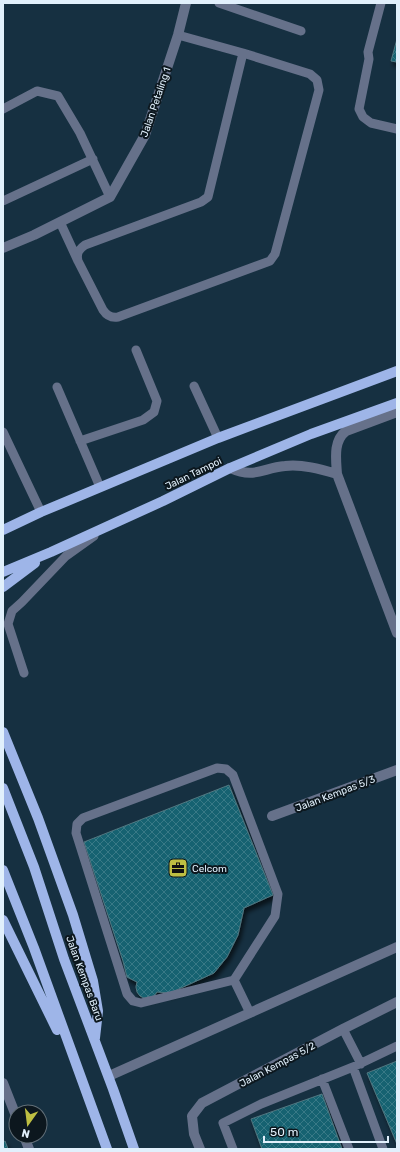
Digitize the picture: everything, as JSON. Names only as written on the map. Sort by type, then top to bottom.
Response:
[{"type":"main road","points":[[3,530],[41,512],[218,438],[397,371]]},
{"type":"main road","name":"Jalan Tampoi","points":[[3,572],[163,501],[230,468],[311,434],[397,403]]},
{"type":"main road","points":[[3,522],[28,518]]},
{"type":"main road","points":[[3,586],[51,552]]},
{"type":"main road","points":[[3,732],[38,818],[65,893],[93,981],[98,1011],[95,1040]]},
{"type":"main road","name":"Jalan Kempas Baru","points":[[3,788],[34,867],[64,959],[134,1149]]},
{"type":"main road","points":[[3,870],[34,948],[107,1149]]},
{"type":"main road","points":[[3,920],[78,1071]]},
{"type":"street","name":"Jalan Petaling 1","points":[[110,198],[145,135],[178,35],[186,3]]},
{"type":"street","points":[[3,248],[110,198]]},
{"type":"street","points":[[397,412],[346,431],[340,436],[336,450],[337,474],[397,633]]},
{"type":"street","points":[[230,468],[241,473],[253,473],[285,466],[313,467],[337,474]]},
{"type":"street","name":"Jalan Kempas 5/3","points":[[272,816],[397,770]]},
{"type":"street","points":[[108,1076],[250,1014],[397,947]]},
{"type":"street","name":"Jalan Kempas 5/2","points":[[200,1149],[194,1134],[192,1116],[202,1103],[397,1002]]},
{"type":"street","points":[[3,1083],[11,1104]]},
{"type":"lane","points":[[219,3],[301,31]]},
{"type":"lane","points":[[381,3],[368,52],[369,59],[359,109],[363,117],[371,123],[397,129]]},
{"type":"lane","points":[[60,222],[103,310],[106,314],[114,318],[266,263],[273,258],[319,85],[317,80],[310,74],[178,35]]},
{"type":"lane","points":[[78,261],[78,251],[85,244],[202,202],[208,197],[243,53]]},
{"type":"lane","points":[[3,109],[37,90],[58,96],[80,132],[110,198]]},
{"type":"lane","points":[[3,201],[93,159]]},
{"type":"lane","points":[[69,242],[85,244]]},
{"type":"lane","points":[[80,440],[142,420],[154,412],[157,401],[136,350]]},
{"type":"lane","points":[[194,386],[218,438]]},
{"type":"lane","points":[[56,387],[100,487]]},
{"type":"lane","points":[[3,432],[6,444],[41,512]]},
{"type":"lane","points":[[24,673],[8,624],[12,611],[66,556],[86,541],[132,514]]},
{"type":"lane","points":[[217,768],[230,771],[278,894],[275,916],[234,980],[141,1002],[133,1001],[129,998],[76,833],[76,824],[83,818],[217,768]]},
{"type":"lane","points":[[234,980],[250,1014]]},
{"type":"lane","points":[[343,1029],[357,1065],[383,1149]]},
{"type":"lane","points":[[233,1149],[223,1123],[261,1104],[357,1065],[397,1046]]},
{"type":"lane","points":[[322,1079],[349,1149]]},
{"type":"building","points":[[397,39],[397,62],[391,61]]},
{"type":"building","name":"Celcom","points":[[229,785],[273,895],[244,908],[238,935],[227,957],[214,973],[170,993],[157,992],[154,996],[144,998],[137,992],[137,982],[127,977],[84,842]]},
{"type":"building","points":[[397,1061],[397,1144],[367,1073]]},
{"type":"building","points":[[322,1094],[342,1149],[262,1149],[251,1119]]},
{"type":"building","points":[[5,1141],[8,1149],[3,1149],[3,1142]]},
{"type":"place","name":"Celcom","points":[[178,868]]}]
